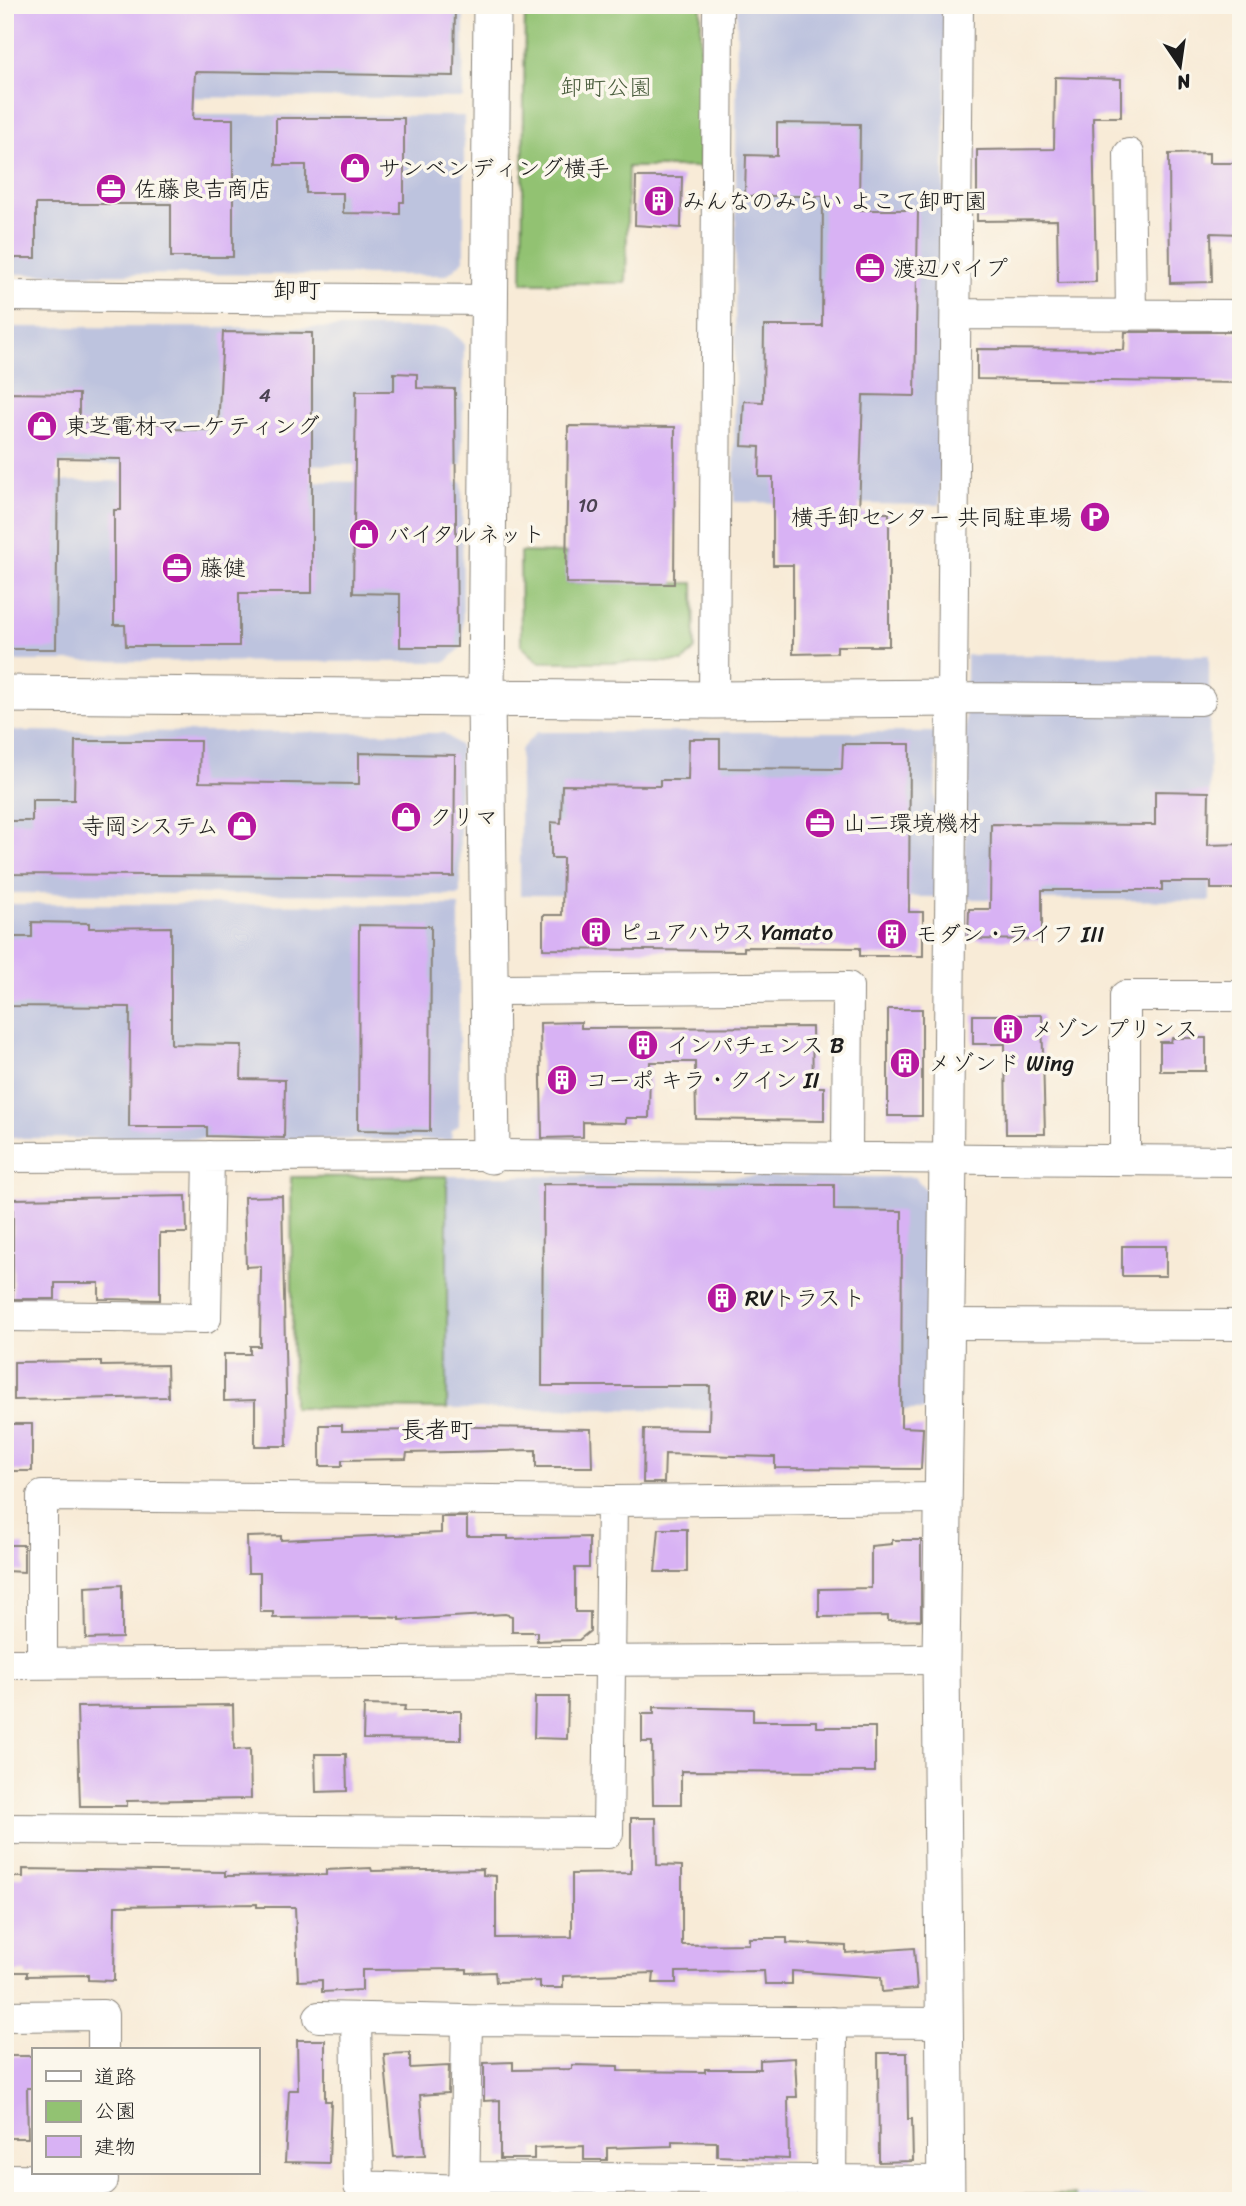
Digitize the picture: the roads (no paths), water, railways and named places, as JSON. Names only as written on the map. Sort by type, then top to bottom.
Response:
[{"type":"street","points":[[491,1155],[487,990],[486,696],[492,5]]},
{"type":"street","points":[[714,700],[718,5]]},
{"type":"street","points":[[356,2018],[359,2186],[464,2189],[946,2191],[941,1660],[957,314],[958,5]]},
{"type":"street","points":[[1129,155],[1131,314]]},
{"type":"street","points":[[5,296],[491,300]]},
{"type":"street","points":[[957,314],[1241,315]]},
{"type":"street","points":[[5,694],[714,700],[1200,700]]},
{"type":"street","points":[[487,990],[848,987],[847,1157]]},
{"type":"street","points":[[1125,1159],[1125,996],[1241,996]]},
{"type":"street","points":[[5,1157],[491,1155],[1241,1161]]},
{"type":"street","points":[[5,1316],[206,1318],[209,1156]]},
{"type":"street","points":[[945,1324],[1241,1325]]},
{"type":"street","points":[[42,1664],[42,1496],[612,1501],[942,1498]]},
{"type":"street","points":[[5,1829],[608,1833],[612,1501]]},
{"type":"street","points":[[5,1664],[941,1660]]},
{"type":"street","points":[[5,2016],[103,2015],[103,2048]]},
{"type":"street","points":[[319,2017],[945,2023]]},
{"type":"street","points":[[464,2189],[467,2020]]},
{"type":"street","points":[[831,2191],[832,2022]]},
{"type":"street","points":[[5,2179],[103,2185]]},
{"type":"place","name":"サンベンディング横手","points":[[355,168]]},
{"type":"place","name":"佐藤良吉商店","points":[[111,189]]},
{"type":"place","name":"みんなのみらい よこて卸町園","points":[[659,201]]},
{"type":"place","name":"渡辺パイプ","points":[[870,268]]},
{"type":"place","name":"東芝電材マーケティング","points":[[42,426]]},
{"type":"place","name":"横手卸センター 共同駐車場","points":[[1095,517]]},
{"type":"place","name":"バイタルネット","points":[[364,534]]},
{"type":"place","name":"藤健","points":[[177,568]]},
{"type":"place","name":"クリマ","points":[[406,817]]},
{"type":"place","name":"山二環境機材","points":[[820,823]]},
{"type":"place","name":"寺岡システム","points":[[242,826]]},
{"type":"place","name":"ピュアハウス Yamato","points":[[596,932]]},
{"type":"place","name":"モダン・ライフ III","points":[[892,934]]},
{"type":"place","name":"メゾン プリンス","points":[[1008,1029]]},
{"type":"place","name":"インパチェンス B","points":[[643,1045]]},
{"type":"place","name":"メゾンド Wing","points":[[905,1063]]},
{"type":"place","name":"コーポ キラ・クイン II","points":[[562,1080]]},
{"type":"place","name":"RVトラスト","points":[[722,1298]]},
{"type":"district","name":"卸町","points":[[297,290]]},
{"type":"district","name":"長者町","points":[[437,1430]]},
{"type":"park label","name":"卸町公園","points":[[606,87]]}]
